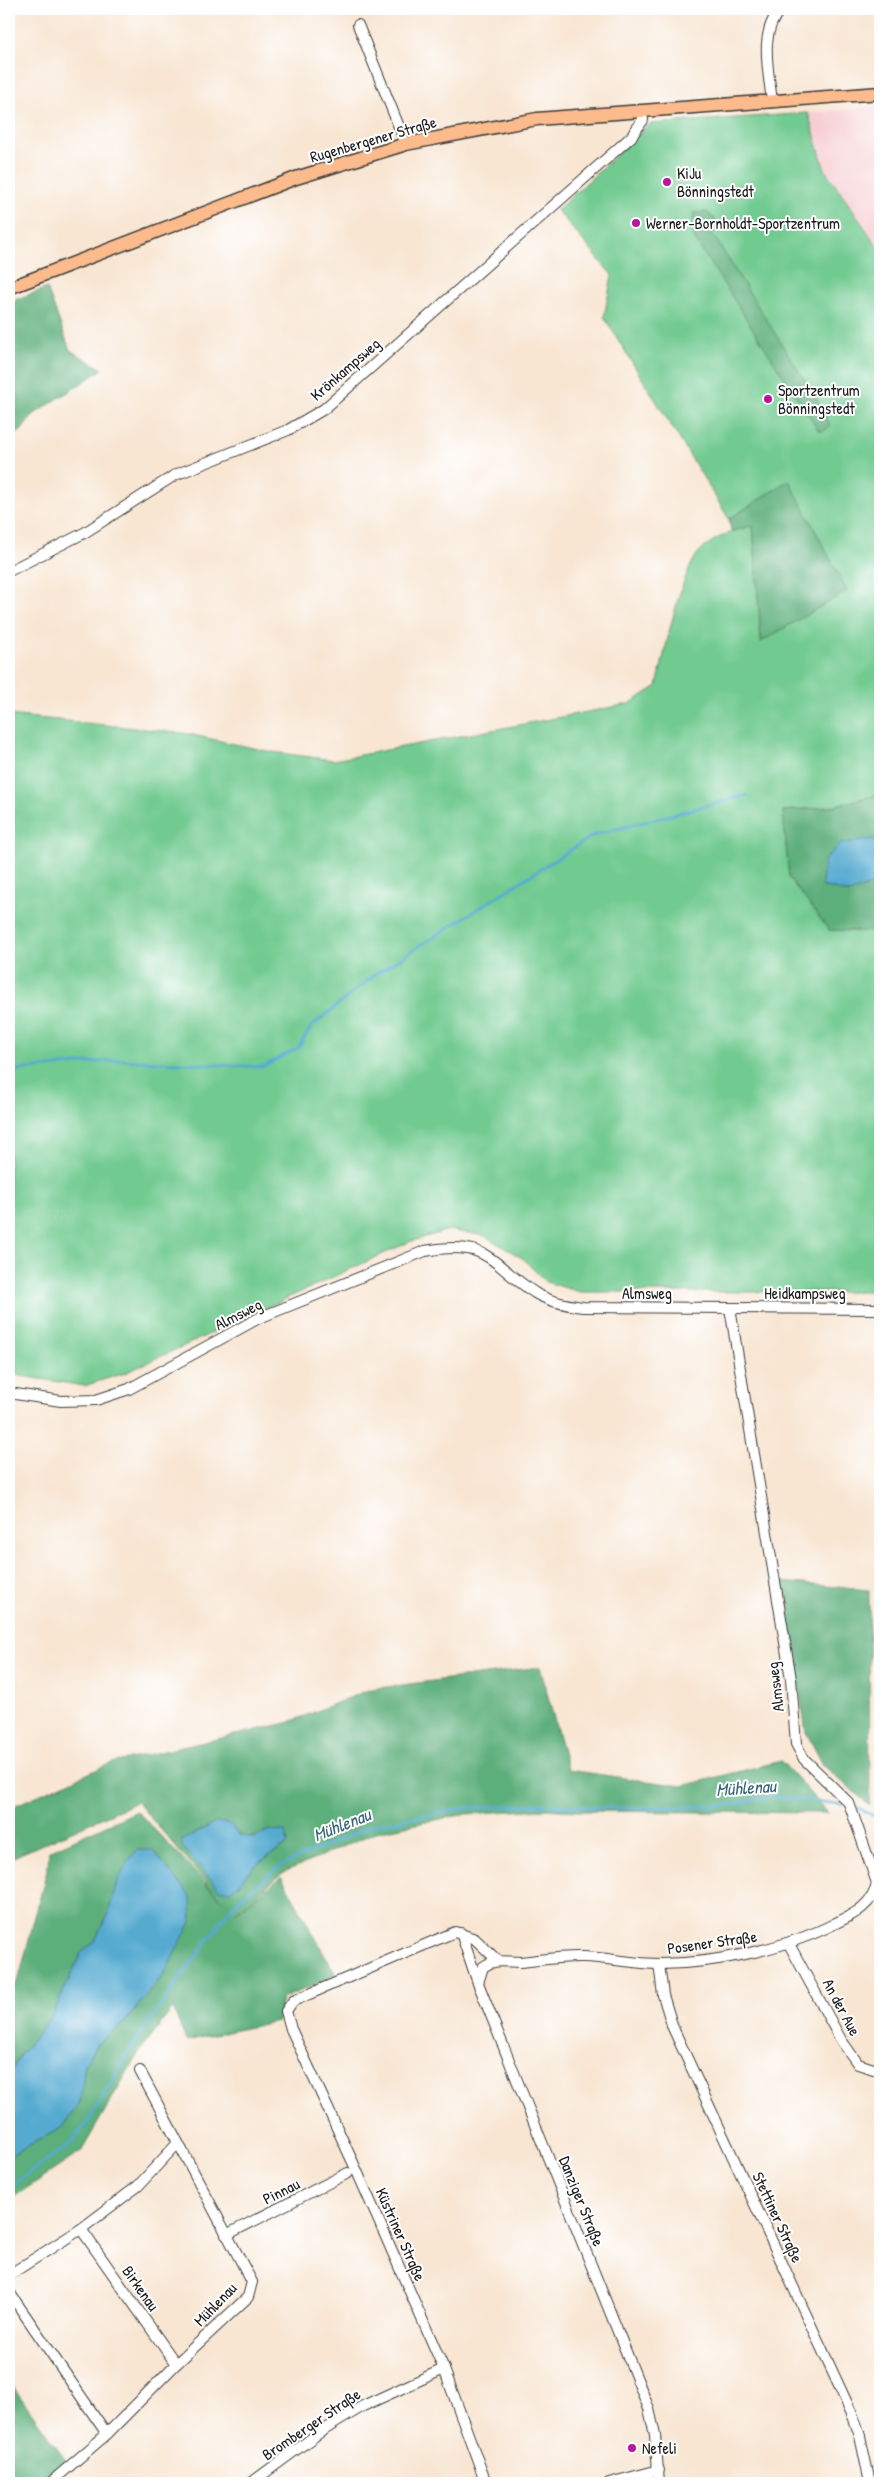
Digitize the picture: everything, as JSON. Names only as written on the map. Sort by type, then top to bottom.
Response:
[{"type":"main road","name":"Rugenbergener Straße","points":[[9,288],[296,178],[406,144],[536,119],[880,93]]},
{"type":"street","points":[[768,102],[766,50],[772,18],[781,9]]},
{"type":"street","points":[[358,25],[406,144]]},
{"type":"street","name":"Krönkampsweg","points":[[9,572],[84,533],[175,475],[288,430],[324,409],[631,137],[643,120],[642,112]]},
{"type":"street","name":"Almsweg","points":[[9,1393],[61,1401],[96,1400],[129,1390],[259,1318],[425,1252],[449,1247],[469,1248],[494,1258],[535,1293],[557,1303],[583,1307],[730,1308],[791,1679],[796,1744],[804,1759],[849,1803],[877,1883]]},
{"type":"street","name":"Heidkampsweg","points":[[730,1308],[880,1309]]},
{"type":"street","name":"Posener Straße","points":[[497,1960],[518,1962],[582,1957],[659,1964],[694,1962],[789,1944],[833,1925],[856,1911],[876,1893],[877,1883]]},
{"type":"street","points":[[461,1933],[474,1939],[497,1960],[483,1966],[478,1983]]},
{"type":"street","name":"Danziger Straße","points":[[461,1933],[478,1983],[649,2409],[655,2434],[659,2483]]},
{"type":"street","name":"Küstriner Straße","points":[[461,1933],[446,1934],[293,2001],[286,2011],[291,2029],[356,2169],[444,2369],[486,2483]]},
{"type":"street","name":"An der Aue","points":[[789,1944],[841,2040],[858,2064],[880,2071]]},
{"type":"street","name":"Stettiner Straße","points":[[659,1964],[663,1995],[673,2028],[853,2416],[860,2436],[870,2483]]},
{"type":"street","name":"Mühlenau","points":[[50,2483],[107,2434],[176,2364],[248,2297],[252,2282],[177,2144],[140,2071]]},
{"type":"street","points":[[9,2275],[81,2230],[138,2186],[177,2144]]},
{"type":"street","name":"Pinnau","points":[[226,2235],[348,2173]]},
{"type":"street","name":"Birkenau","points":[[81,2230],[176,2364]]},
{"type":"street","points":[[9,2292],[107,2434]]},
{"type":"street","name":"Bromberger Straße","points":[[251,2483],[319,2433],[363,2406],[444,2369]]},
{"type":"street","points":[[609,2483],[659,2470]]},
{"type":"shaded area","points":[[880,106],[880,250],[825,170],[808,113]]},
{"type":"green space","points":[[808,113],[825,170],[880,250],[880,794],[829,807],[783,811],[789,878],[830,930],[880,932],[880,1292],[580,1292],[546,1282],[522,1258],[485,1236],[449,1230],[409,1242],[125,1373],[84,1386],[9,1374],[9,715],[183,733],[272,752],[334,760],[629,704],[657,686],[674,614],[686,575],[693,560],[712,541],[753,525],[762,641],[789,481],[729,519],[604,317],[612,275],[557,210],[650,124]]},
{"type":"green space","points":[[707,212],[715,219],[712,233],[824,411],[830,426],[824,431],[818,430],[694,238],[693,213]]},
{"type":"green space","points":[[47,288],[70,350],[103,369],[33,415],[21,431],[9,438],[9,302]]},
{"type":"green space","points":[[789,480],[847,591],[761,642],[753,526],[731,531],[729,519]]},
{"type":"green space","points":[[880,794],[880,838],[840,844],[822,886],[849,893],[880,881],[880,932],[829,930],[789,878],[783,811],[829,807]]},
{"type":"green space","points":[[782,1582],[869,1590],[870,1806],[823,1765],[806,1732]]},
{"type":"green space","points":[[540,1667],[568,1770],[682,1786],[781,1761],[828,1813],[578,1811],[543,1809],[466,1814],[376,1832],[284,1872],[235,1913],[282,1877],[336,1975],[282,1999],[278,2021],[186,2041],[173,2008],[139,2052],[81,2152],[9,2200],[9,2156],[61,2128],[80,2103],[85,2063],[96,2045],[124,2023],[163,1975],[192,1920],[117,1882],[108,1913],[94,1943],[81,1953],[51,2018],[21,2053],[9,2076],[9,1992],[19,1978],[48,1866],[49,1851],[137,1811],[223,1902],[137,1802],[9,1859],[9,1808],[112,1763],[287,1723],[371,1689]],"holes":[[[228,1823],[243,1836],[257,1836],[270,1830],[288,1844],[258,1863],[231,1891]]]},
{"type":"green space","points":[[9,2381],[67,2462],[36,2483],[9,2483]]},
{"type":"water","points":[[880,838],[880,881],[849,893],[822,886],[824,860],[840,844]]},
{"type":"water","points":[[217,1822],[228,1823],[240,1835],[254,1838],[270,1830],[286,1832],[288,1844],[258,1863],[231,1891],[219,1889],[182,1846],[182,1840]]},
{"type":"water","points":[[137,1850],[152,1850],[191,1897],[192,1920],[163,1975],[124,2023],[96,2045],[85,2064],[80,2103],[61,2128],[9,2156],[9,2076],[21,2053],[51,2018],[81,1953],[94,1943],[108,1913],[117,1882]]},
{"type":"waterway","points":[[9,1071],[118,1060],[262,1067],[298,1048],[311,1027],[377,973],[594,835],[747,795]]},
{"type":"waterway","name":"Mühlenau","points":[[9,2187],[71,2143],[90,2119],[133,2044],[233,1905],[280,1866],[373,1825],[465,1808],[543,1804],[609,1808],[684,1807],[727,1805],[773,1797],[841,1804]]},
{"type":"waterway","name":"Mühlenau","points":[[858,1808],[880,1819]]},
{"type":"place","name":"KiJu Bönningstedt","points":[[667,182]]},
{"type":"place","name":"Werner-Bornholdt-Sportzentrum","points":[[636,223]]},
{"type":"place","name":"Sportzentrum Bönningstedt","points":[[768,399]]},
{"type":"place","name":"Nefeli","points":[[632,2448]]}]
